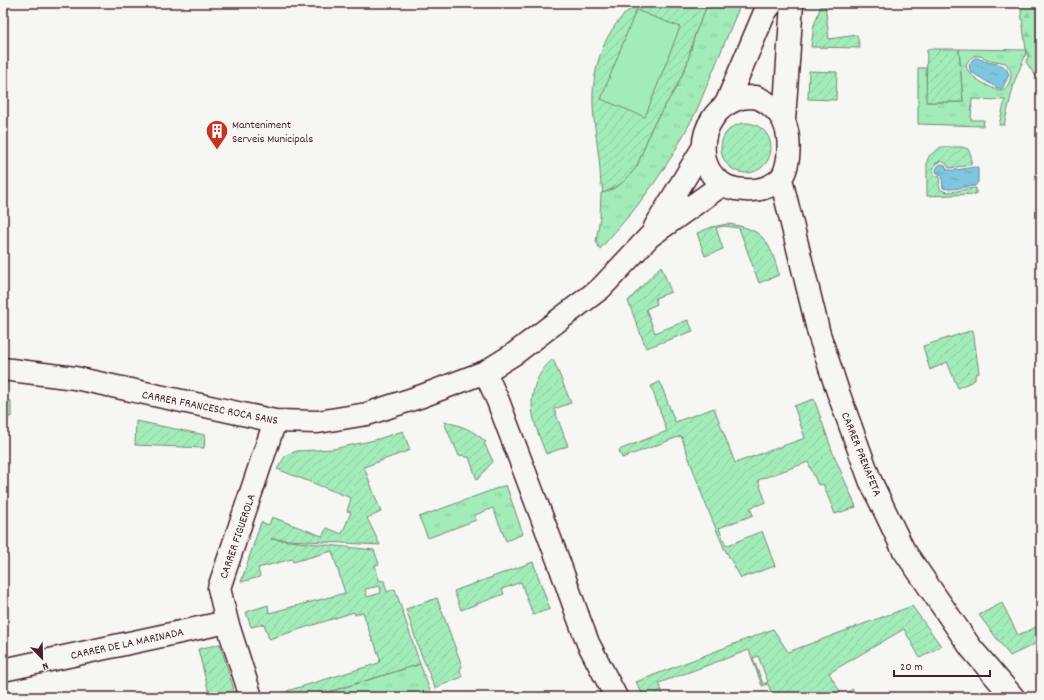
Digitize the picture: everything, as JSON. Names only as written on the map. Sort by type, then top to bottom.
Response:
[{"type":"street","points":[[726,104],[765,12],[772,3]]},
{"type":"street","points":[[784,120],[768,102],[756,97],[742,98],[726,104],[714,115],[705,132],[703,148],[707,164],[712,175],[722,184],[738,190],[755,190],[771,185],[781,179],[786,166],[789,149],[789,136],[784,120],[792,3]]},
{"type":"street","name":"CARRER FRANCESC ROCA SANS","points":[[650,236],[703,148]]},
{"type":"street","name":"CARRER PRENAFETA","points":[[781,179],[819,334],[870,480],[903,549],[971,648],[1013,697]]},
{"type":"street","name":"CARRER FRANCESC ROCA SANS","points":[[3,369],[75,378],[275,421],[318,422],[367,414],[422,396],[485,372],[519,350],[601,288],[650,236],[722,184]]},
{"type":"street","points":[[485,372],[498,401],[588,644],[616,697]]},
{"type":"street","name":"CARRER FIGUEROLA","points":[[251,697],[227,622],[219,588],[275,421]]},
{"type":"street","name":"CARRER DE LA MARINADA","points":[[3,670],[227,622]]},
{"type":"green space","points":[[638,3],[708,3],[695,34],[687,64],[677,86],[652,127],[637,166],[622,183],[603,193],[594,115],[594,80],[600,55],[611,31],[628,11]]},
{"type":"green space","points":[[708,3],[741,3],[696,112],[672,156],[633,211],[600,249],[596,242],[600,217],[601,193],[609,191],[622,183],[637,166],[652,127],[677,86],[687,64],[695,34]]},
{"type":"green space","points":[[822,3],[833,3],[825,5],[829,39],[857,35],[860,48],[811,47],[814,25]]},
{"type":"green space","points":[[1020,3],[1041,3],[1041,84],[1026,62],[1028,57]]},
{"type":"green space","points":[[636,10],[680,27],[645,117],[601,99]]},
{"type":"green space","points":[[927,49],[959,49],[963,102],[926,102]]},
{"type":"green space","points":[[959,49],[1026,50],[1015,80],[1004,125],[999,125],[1005,100],[972,99],[971,120],[984,120],[983,126],[918,124],[918,68],[926,68],[927,102],[963,102]],"holes":[[[974,56],[980,56],[990,60],[1006,63],[1010,69],[1011,78],[1003,90],[998,91],[986,85],[969,72],[966,67],[968,61]]]},
{"type":"green space","points":[[809,71],[837,72],[836,100],[808,99]]},
{"type":"green space","points":[[746,123],[760,127],[767,134],[771,148],[767,162],[760,169],[746,173],[732,169],[725,162],[721,148],[725,134],[732,127]]},
{"type":"green space","points":[[941,147],[962,147],[968,149],[971,155],[971,165],[949,168],[946,163],[941,161],[936,163],[933,170],[935,175],[940,177],[939,186],[941,190],[953,192],[976,188],[976,194],[927,196],[927,161],[929,156]]},
{"type":"green space","points":[[727,224],[749,229],[764,239],[776,263],[779,275],[759,283],[739,228],[724,226],[716,228],[723,249],[705,256],[697,233],[712,227]]},
{"type":"green space","points":[[661,266],[671,292],[655,298],[657,304],[646,309],[655,333],[688,320],[693,331],[646,348],[628,301]]},
{"type":"green space","points":[[973,330],[979,373],[975,375],[975,380],[958,388],[947,362],[930,370],[923,346]]},
{"type":"green space","points":[[553,359],[571,403],[554,409],[568,446],[546,454],[534,420],[532,403],[535,385],[542,370]]},
{"type":"green space","points":[[660,382],[675,422],[714,408],[735,463],[805,438],[794,406],[814,399],[833,453],[856,507],[835,514],[823,484],[818,485],[808,462],[758,480],[766,502],[750,508],[753,515],[719,528],[726,546],[762,531],[775,566],[741,578],[724,548],[704,500],[681,436],[622,458],[619,450],[667,431],[651,386]]},
{"type":"green space","points":[[3,400],[11,401],[11,417],[3,417]]},
{"type":"green space","points":[[136,421],[205,435],[204,448],[135,445]]},
{"type":"green space","points":[[444,422],[466,429],[476,434],[486,442],[484,443],[493,461],[477,480],[469,457],[465,457],[464,455],[459,456]]},
{"type":"green space","points":[[403,431],[410,450],[364,467],[381,512],[367,518],[380,545],[271,539],[374,550],[379,564],[375,565],[379,580],[384,581],[387,592],[395,589],[420,664],[312,697],[288,697],[287,691],[379,663],[380,659],[363,612],[355,615],[354,612],[269,639],[264,624],[251,627],[246,612],[268,605],[269,613],[345,593],[332,551],[293,562],[292,559],[258,568],[260,577],[241,582],[261,522],[269,525],[272,517],[322,536],[327,528],[342,534],[351,512],[347,511],[351,498],[277,469],[286,455],[297,451],[333,449],[375,440]],"holes":[[[380,586],[381,593],[367,597],[365,589]]]},
{"type":"green space","points":[[506,485],[523,534],[506,541],[493,508],[475,515],[476,520],[428,538],[419,517]]},
{"type":"green space","points":[[533,562],[550,609],[533,615],[521,582],[502,589],[504,594],[461,610],[454,591]]},
{"type":"green space","points":[[437,598],[462,666],[460,670],[462,677],[435,688],[419,649],[406,609]]},
{"type":"green space","points":[[1002,603],[1018,635],[1041,625],[1041,641],[1010,656],[979,615]]},
{"type":"green space","points":[[912,606],[941,646],[920,658],[904,629],[829,673],[842,695],[853,689],[857,697],[773,697],[768,684],[762,686],[749,650],[659,683],[664,697],[644,697],[636,682],[773,629],[788,652]],"holes":[[[758,656],[768,682],[763,684],[753,658]]]},
{"type":"green space","points":[[220,644],[236,697],[210,697],[198,649]]},
{"type":"green space","points":[[420,664],[432,696],[431,697],[324,697],[323,694]]},
{"type":"water","points":[[975,58],[1001,65],[1006,68],[1009,75],[1002,89],[999,89],[971,72],[970,64]]},
{"type":"water","points":[[941,164],[945,165],[947,170],[978,167],[978,182],[975,186],[951,189],[943,188],[942,175],[937,173],[936,170]]},
{"type":"place","name":"Manteniment Serveis Municipals","points":[[217,150]]}]
